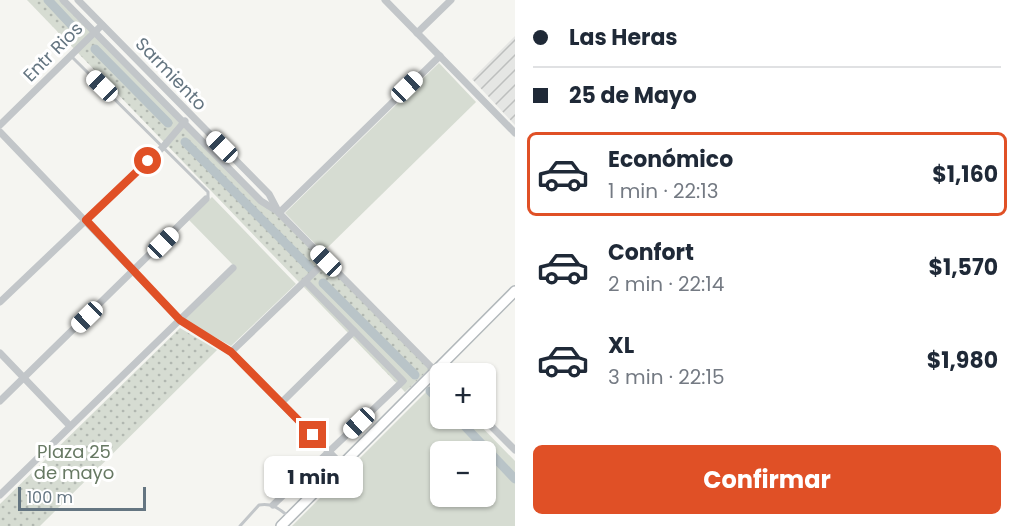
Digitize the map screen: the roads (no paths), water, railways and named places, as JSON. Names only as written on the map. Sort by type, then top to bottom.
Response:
[{"type":"main road","points":[[448,363],[515,291]]},
{"type":"main road","points":[[281,526],[430,382]]},
{"type":"street","points":[[63,0],[261,201],[279,213],[440,56]]},
{"type":"street","name":"Sarmiento","points":[[78,0],[268,194],[279,213],[430,366]]},
{"type":"street","points":[[385,0],[515,133]]},
{"type":"street","points":[[417,33],[451,0]]},
{"type":"street","name":"Entr Rios","points":[[0,125],[102,25]]},
{"type":"street","points":[[0,302],[163,147],[190,115]]},
{"type":"street","points":[[0,132],[180,320],[231,352],[342,465]]},
{"type":"street","points":[[0,401],[207,199]]},
{"type":"street","points":[[231,352],[326,261]]},
{"type":"street","points":[[0,495],[233,267]]},
{"type":"street","points":[[273,505],[403,381],[305,281]]},
{"type":"street","points":[[282,402],[354,331]]},
{"type":"street","points":[[0,353],[70,426]]},
{"type":"street","points":[[494,429],[515,450]]},
{"type":"lane","points":[[71,56],[208,192],[207,199]]},
{"type":"lane","points":[[240,526],[259,505],[273,505],[290,517]]},
{"type":"waterway","points":[[48,0],[77,31]]},
{"type":"waterway","points":[[95,49],[168,123]]},
{"type":"waterway","points":[[185,142],[310,268]]},
{"type":"waterway","points":[[323,283],[415,375]]},
{"type":"waterway","points":[[467,429],[515,479]]},
{"type":"park label","name":"Plaza 25 de mayo","points":[[74,462]]}]
